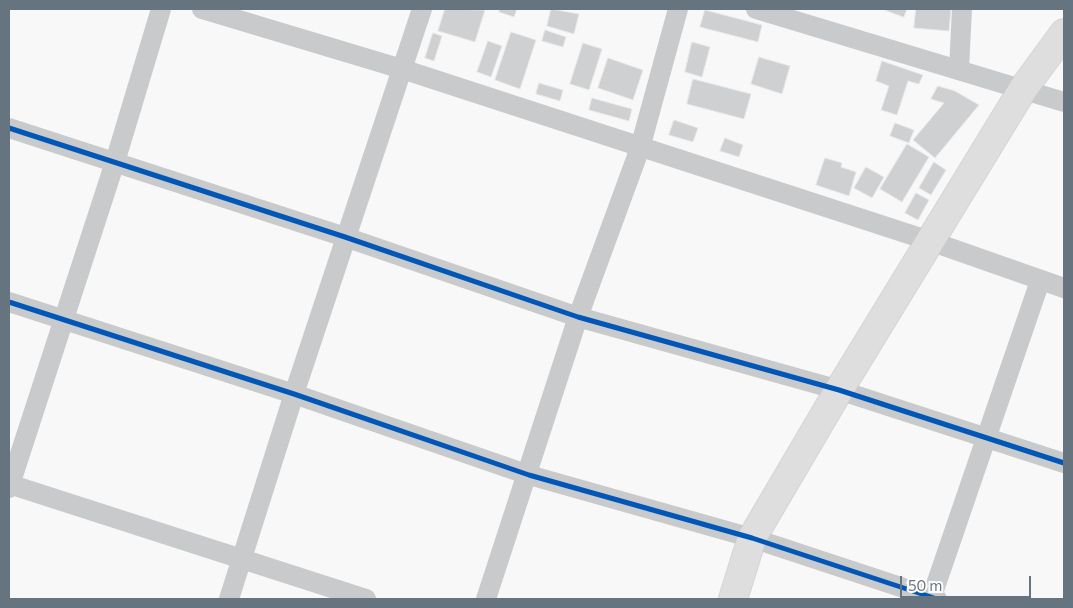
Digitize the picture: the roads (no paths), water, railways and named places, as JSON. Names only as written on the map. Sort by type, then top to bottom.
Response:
[{"type":"street","points":[[161,9],[115,162],[9,485],[366,599]]},
{"type":"street","points":[[202,9],[402,69],[930,241],[1064,288]]},
{"type":"street","points":[[229,599],[345,237],[422,9]]},
{"type":"street","points":[[486,599],[529,475],[578,317],[640,148],[678,9]]},
{"type":"street","points":[[756,9],[1064,102]]},
{"type":"street","points":[[959,69],[962,9]]},
{"type":"street","points":[[732,599],[752,538],[839,390],[1023,89],[1064,33]]},
{"type":"street","points":[[9,128],[345,237],[578,317],[839,390],[1064,463]]},
{"type":"street","points":[[9,302],[294,394],[529,475],[752,538],[933,599],[1040,281]]}]
